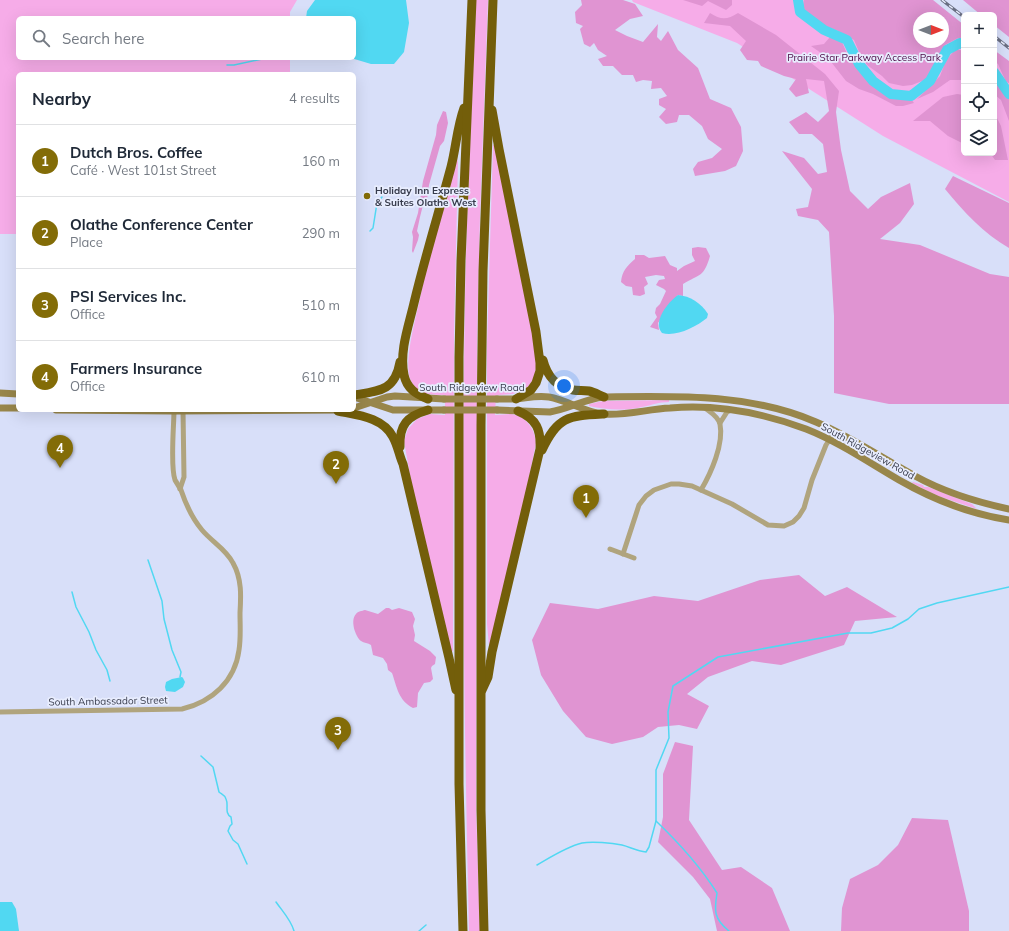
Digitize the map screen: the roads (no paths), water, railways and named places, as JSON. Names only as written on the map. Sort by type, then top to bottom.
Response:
[{"type":"highway","points":[[463,931],[460,840],[459,705],[460,349],[472,0]]},
{"type":"highway","points":[[484,931],[481,836],[480,693],[482,334],[493,0]]},
{"type":"highway","points":[[489,88],[499,149],[544,366],[551,379],[556,383],[571,390],[589,391],[604,397]]},
{"type":"highway","points":[[428,399],[416,394],[409,386],[404,374],[403,356],[427,250],[451,166],[460,120],[468,99]]},
{"type":"highway","points":[[516,399],[531,390],[539,377],[540,363],[536,332]]},
{"type":"highway","points":[[356,396],[382,389],[389,385],[397,377],[400,362],[403,356]]},
{"type":"highway","points":[[403,464],[400,436],[403,427],[407,420],[414,415],[428,410]]},
{"type":"highway","points":[[480,693],[488,677],[495,638],[540,450],[540,433],[535,423],[526,414],[518,411]]},
{"type":"highway","points":[[348,412],[370,418],[384,426],[393,436],[403,464],[450,658],[459,705]]},
{"type":"highway","points":[[538,463],[553,430],[562,422],[578,416],[604,414]]},
{"type":"main road","points":[[0,393],[16,394]]},
{"type":"main road","name":"South Ridgeview Road","points":[[356,407],[395,396],[428,399],[516,399],[542,396],[604,414],[671,408],[705,408],[755,414],[782,421],[830,439],[899,480],[930,496],[962,508],[1009,520]]},
{"type":"main road","name":"South Ridgeview Road","points":[[356,397],[393,410],[497,410],[550,412],[590,399],[604,397],[726,398],[774,407],[799,415],[835,430],[914,476],[935,486],[966,498],[992,506],[1009,509]]},
{"type":"main road","points":[[716,409],[726,398]]},
{"type":"main road","points":[[0,408],[16,408]]},
{"type":"main road","points":[[990,516],[992,506]]},
{"type":"street","points":[[705,408],[715,415],[720,423]]},
{"type":"street","points":[[702,490],[713,464],[719,444],[720,423],[727,412],[731,410]]},
{"type":"street","points":[[174,412],[174,478],[180,489]]},
{"type":"street","points":[[180,489],[184,476],[183,412]]},
{"type":"street","points":[[623,554],[636,511],[646,496],[658,488],[671,484],[685,484],[702,490],[732,504],[768,525],[778,526],[789,524],[796,519],[804,508],[812,480],[835,430]]},
{"type":"street","name":"South Ambassador Street","points":[[0,712],[174,710],[190,707],[213,696],[225,684],[238,659],[240,643],[240,581],[236,569],[229,557],[210,539],[187,509],[180,489]]},
{"type":"street","points":[[610,550],[634,558]]},
{"type":"water","points":[[315,0],[406,0],[409,23],[404,52],[394,64],[371,64],[356,60],[356,16],[306,16],[307,11]]},
{"type":"water","points":[[678,295],[687,297],[699,303],[708,314],[707,318],[686,330],[673,334],[662,333],[659,328],[659,323],[662,312]]},
{"type":"water","points":[[182,677],[185,682],[183,687],[175,692],[166,691],[166,682]]},
{"type":"water","points":[[0,902],[12,902],[16,909],[19,931],[0,931]]},
{"type":"waterway","points":[[798,0],[800,12],[824,30],[847,40],[859,64],[873,81],[891,94],[911,96],[930,81],[947,50],[961,44]]},
{"type":"waterway","points":[[227,65],[258,60]]},
{"type":"waterway","points":[[997,76],[1009,94]]},
{"type":"waterway","points":[[370,231],[373,228],[377,203],[382,197]]},
{"type":"waterway","points":[[148,560],[162,601],[164,619],[172,650],[181,672],[180,677]]},
{"type":"waterway","points":[[537,865],[564,850],[586,842],[618,844],[646,852],[649,847],[656,821],[656,770],[669,738],[668,712],[673,686],[718,657],[848,633],[871,633],[892,628],[908,619],[919,609],[937,603],[1009,587]]},
{"type":"waterway","points":[[72,592],[76,607],[107,670],[110,681]]},
{"type":"waterway","points":[[201,756],[213,767],[219,792],[227,801],[227,811],[231,817],[232,824],[228,831],[233,840],[238,844],[247,864]]},
{"type":"waterway","points":[[656,821],[704,873],[717,893],[716,914],[720,923],[729,931]]},
{"type":"waterway","points":[[276,902],[289,920],[294,931]]},
{"type":"waterway","points":[[419,931],[426,925]]},
{"type":"railway","points":[[942,0],[961,15]]},
{"type":"railway","points":[[997,38],[1009,48]]},
{"type":"place","name":"Holiday Inn Express & Suites Olathe West","points":[[367,196]]},
{"type":"place","name":"Farmers Insurance","points":[[60,468]]},
{"type":"place","name":"Olathe Conference Center","points":[[336,484]]},
{"type":"place","name":"Dutch Bros. Coffee","points":[[586,518]]},
{"type":"place","name":"PSI Services Inc.","points":[[338,750]]},
{"type":"park label","name":"Prairie Star Parkway Access Park","points":[[864,57]]}]
